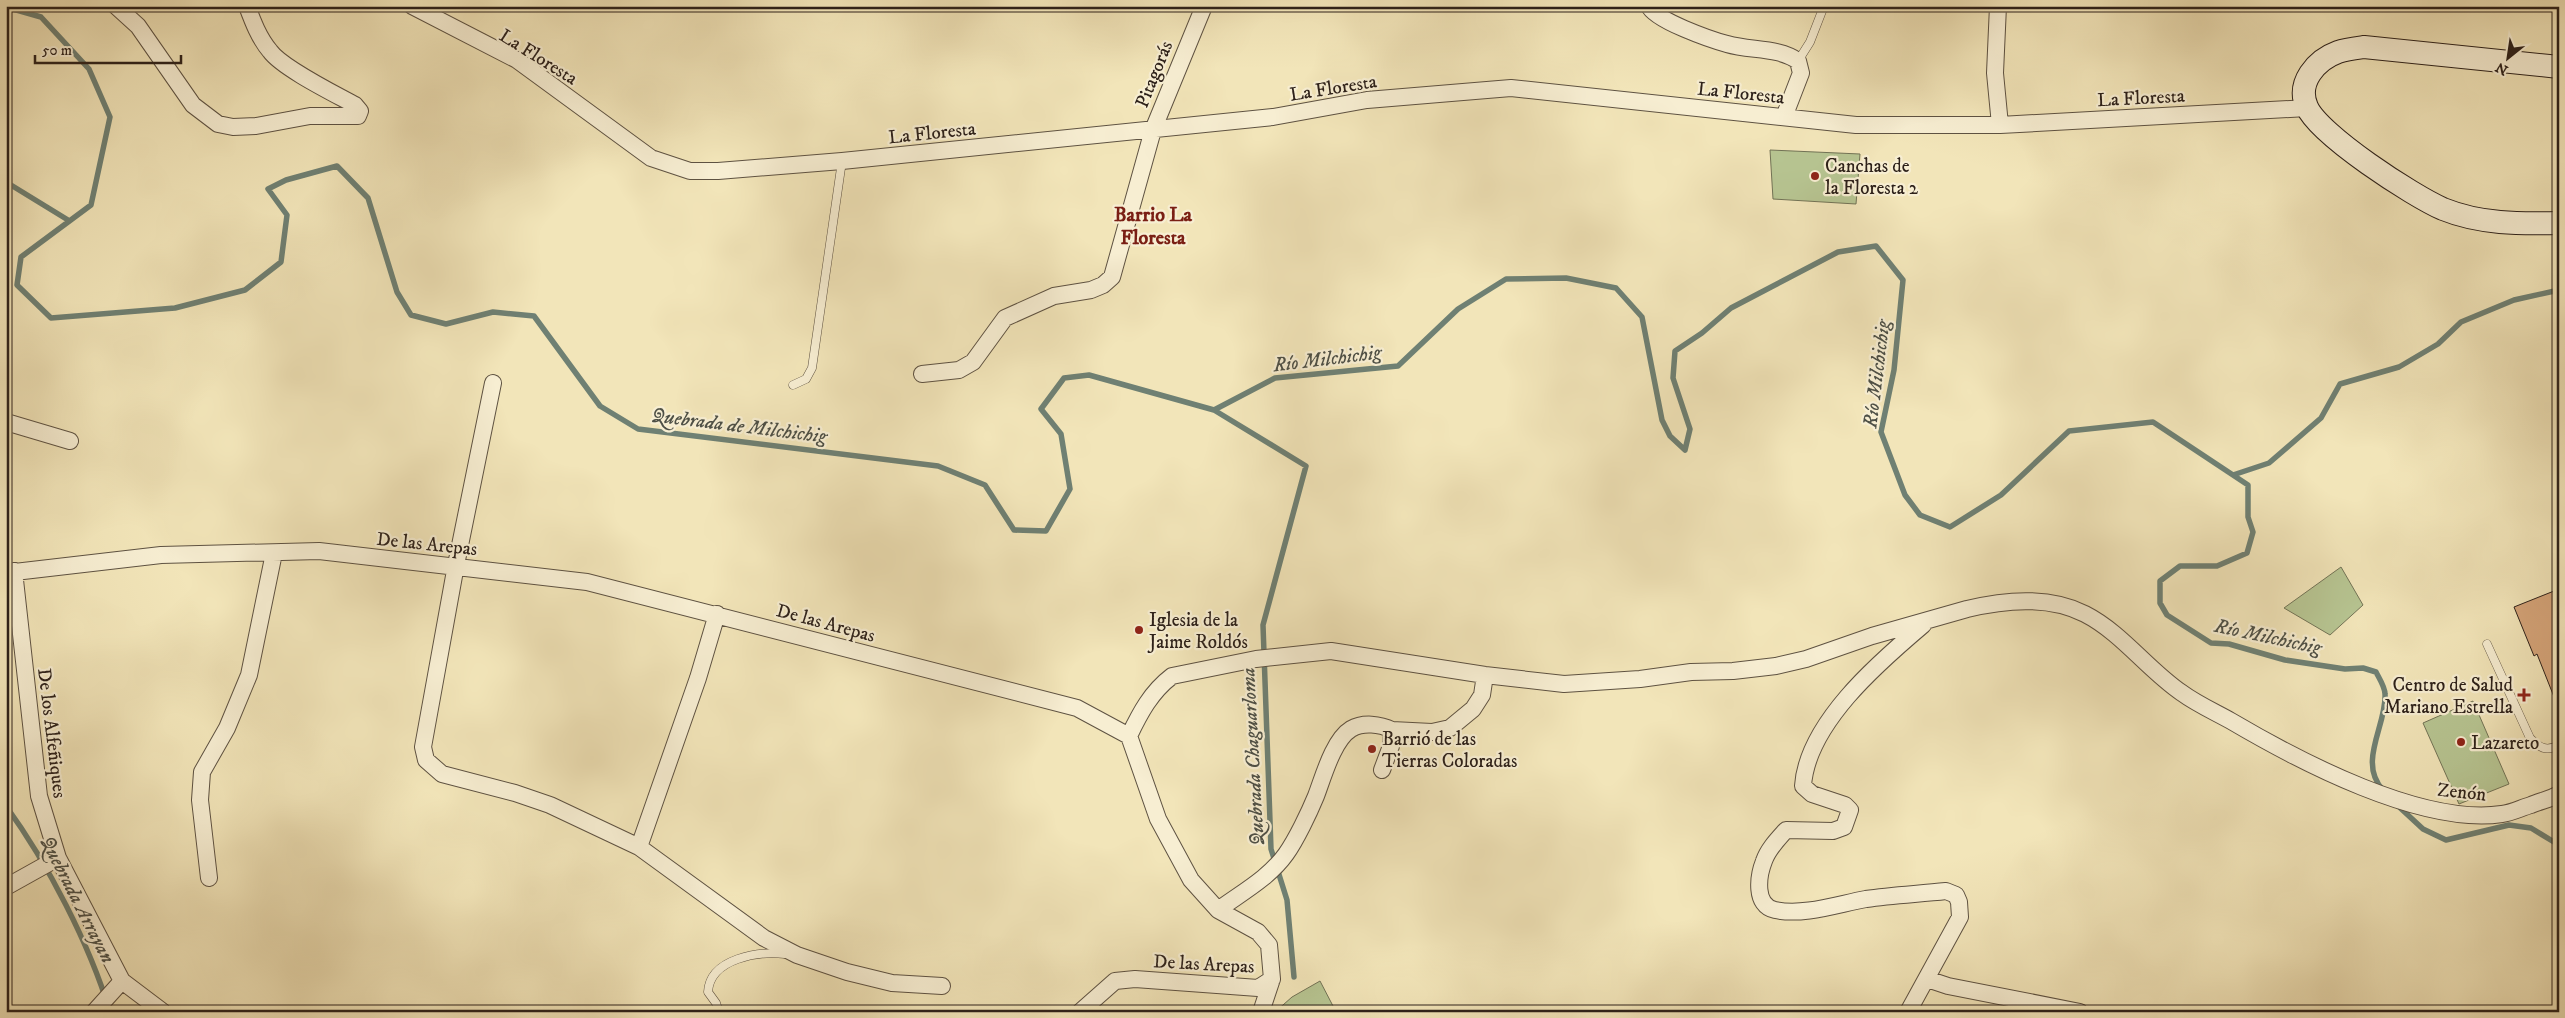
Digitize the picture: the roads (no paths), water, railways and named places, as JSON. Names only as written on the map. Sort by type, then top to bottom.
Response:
[{"type":"street","points":[[116,6],[138,26],[193,105],[218,124],[233,127],[256,126],[310,116],[358,116],[360,111],[355,105],[304,76],[271,53],[257,31],[247,6]]},
{"type":"street","name":"La Floresta","points":[[412,6],[517,60],[651,158],[690,171],[718,171],[842,162],[1273,117],[1367,100],[1511,88],[1856,124],[2000,125],[2307,108]]},
{"type":"street","name":"Pitagorás","points":[[922,374],[959,370],[973,362],[1006,318],[1054,296],[1091,290],[1103,285],[1112,277],[1153,130],[1204,6]]},
{"type":"street","points":[[1649,6],[1650,11],[1667,21],[1728,44],[1789,54],[1798,61],[1800,73],[1784,117]]},
{"type":"street","points":[[1998,6],[1994,73],[2000,125]]},
{"type":"street","points":[[2559,67],[2364,47],[2340,51],[2325,58],[2314,68],[2305,82],[2303,94],[2307,108],[2316,120],[2336,139],[2410,190],[2442,208],[2468,218],[2491,222],[2559,223]]},
{"type":"street","points":[[493,384],[456,566],[424,747],[426,760],[442,774],[550,804],[639,847],[764,938],[797,955],[847,972],[892,983],[942,986]]},
{"type":"street","points":[[6,422],[70,441]]},
{"type":"street","name":"De las Arepas","points":[[10,572],[161,556],[319,552],[587,582],[1077,708],[1129,736],[1158,819],[1191,880],[1218,910],[1258,932],[1269,945],[1272,979],[1258,988],[1135,979],[1116,981],[1080,1012]]},
{"type":"street","points":[[209,878],[200,800],[202,772],[227,728],[249,675],[274,553]]},
{"type":"street","name":"De los Alfeñiques","points":[[10,572],[39,796],[53,861],[122,981],[163,1012]]},
{"type":"street","name":"Zenón","points":[[1129,736],[1145,705],[1159,686],[1172,676],[1264,658],[1331,651],[1485,675],[1564,684],[1640,679],[1691,672],[1776,666],[1872,636],[1997,601],[2024,600],[2064,607],[2084,614],[2104,626],[2182,694],[2266,742],[2361,787],[2433,810],[2465,814],[2502,814],[2559,794]]},
{"type":"street","points":[[639,847],[698,678],[717,614]]},
{"type":"street","points":[[1908,1012],[1960,917],[1959,902],[1956,895],[1946,891],[1868,899],[1800,910],[1774,910],[1763,904],[1759,888],[1764,860],[1786,830],[1833,831],[1844,827],[1850,810],[1845,805],[1812,794],[1803,786],[1804,775],[1811,755],[1827,725],[1851,693],[1875,666],[1927,622]]},
{"type":"street","points":[[1218,910],[1264,877],[1286,854],[1312,805],[1327,766],[1344,736],[1352,729],[1368,724],[1383,726],[1392,730],[1432,732],[1450,728],[1473,709],[1482,696],[1485,675]]},
{"type":"street","points":[[1382,770],[1391,746],[1392,730]]},
{"type":"street","points":[[6,887],[28,877],[53,861]]},
{"type":"street","points":[[1261,1012],[1272,979]]},
{"type":"street","points":[[1927,980],[1948,986],[2080,1012]]},
{"type":"street","points":[[94,1012],[122,981]]},
{"type":"lane","points":[[1798,61],[1810,42],[1824,6]]},
{"type":"lane","points":[[793,385],[806,380],[812,368],[842,162]]},
{"type":"lane","points":[[2487,644],[2530,738],[2542,748],[2547,749],[2559,746]]},
{"type":"lane","points":[[719,1012],[716,1003],[708,992],[709,985],[714,976],[728,964],[751,955],[770,952],[797,955]]},
{"type":"waterway","name":"Quebrada de Milchichig","points":[[6,7],[41,17],[89,69],[110,117],[91,205],[21,257],[17,285],[51,318],[175,308],[245,290],[281,262],[287,215],[268,189],[286,180],[337,166],[368,198],[397,292],[411,315],[446,324],[493,312],[534,316],[600,406],[638,429],[938,466],[985,485],[1014,530],[1046,531],[1070,489],[1061,434],[1041,409],[1064,378],[1089,375],[1214,410],[1306,466],[1263,625],[1271,849],[1287,900],[1294,977]]},
{"type":"waterway","name":"Quebrada Arrayan","points":[[6,182],[68,220]]},
{"type":"waterway","name":"Río Milchichig","points":[[1214,410],[1275,378],[1398,366],[1458,309],[1506,279],[1566,278],[1616,288],[1642,317],[1662,420],[1670,436],[1685,450],[1690,429],[1673,378],[1675,351],[1702,333],[1731,308],[1838,252],[1876,246],[1903,280],[1894,370],[1881,432],[1905,495],[1920,515],[1950,527],[2001,495],[2069,431],[2153,422],[2248,485],[2248,517],[2253,532],[2247,553],[2217,566],[2180,566],[2160,581],[2160,603],[2167,615],[2211,643],[2229,644],[2285,660],[2345,669],[2363,668],[2376,672],[2385,694],[2382,718],[2373,755],[2373,768],[2376,779],[2383,790]]},
{"type":"waterway","points":[[2233,475],[2269,463],[2321,418],[2340,384],[2399,367],[2438,344],[2461,322],[2514,300],[2559,290]]},
{"type":"waterway","name":"Río Milchichig","points":[[2396,804],[2423,829],[2446,840],[2509,825],[2531,828],[2559,845]]},
{"type":"waterway","name":"Quebrada Arrayan","points":[[6,806],[37,853],[66,905],[91,959],[110,1012]]},
{"type":"place","name":"Canchas de la Floresta 2","points":[[1815,176]]},
{"type":"place","name":"Iglesia de la Jaime Roldós","points":[[1139,630]]},
{"type":"place","name":"Centro de Salud Mariano Estrella","points":[[2524,695]]},
{"type":"place","name":"Lazareto","points":[[2461,742]]},
{"type":"place","name":"Barrió de las Tierras Coloradas","points":[[1372,749]]},
{"type":"district","name":"Barrio La Floresta","points":[[1153,226]]},
{"type":"water label","name":"Quebrada Chaguarloma","points":[[1252,757]]}]
